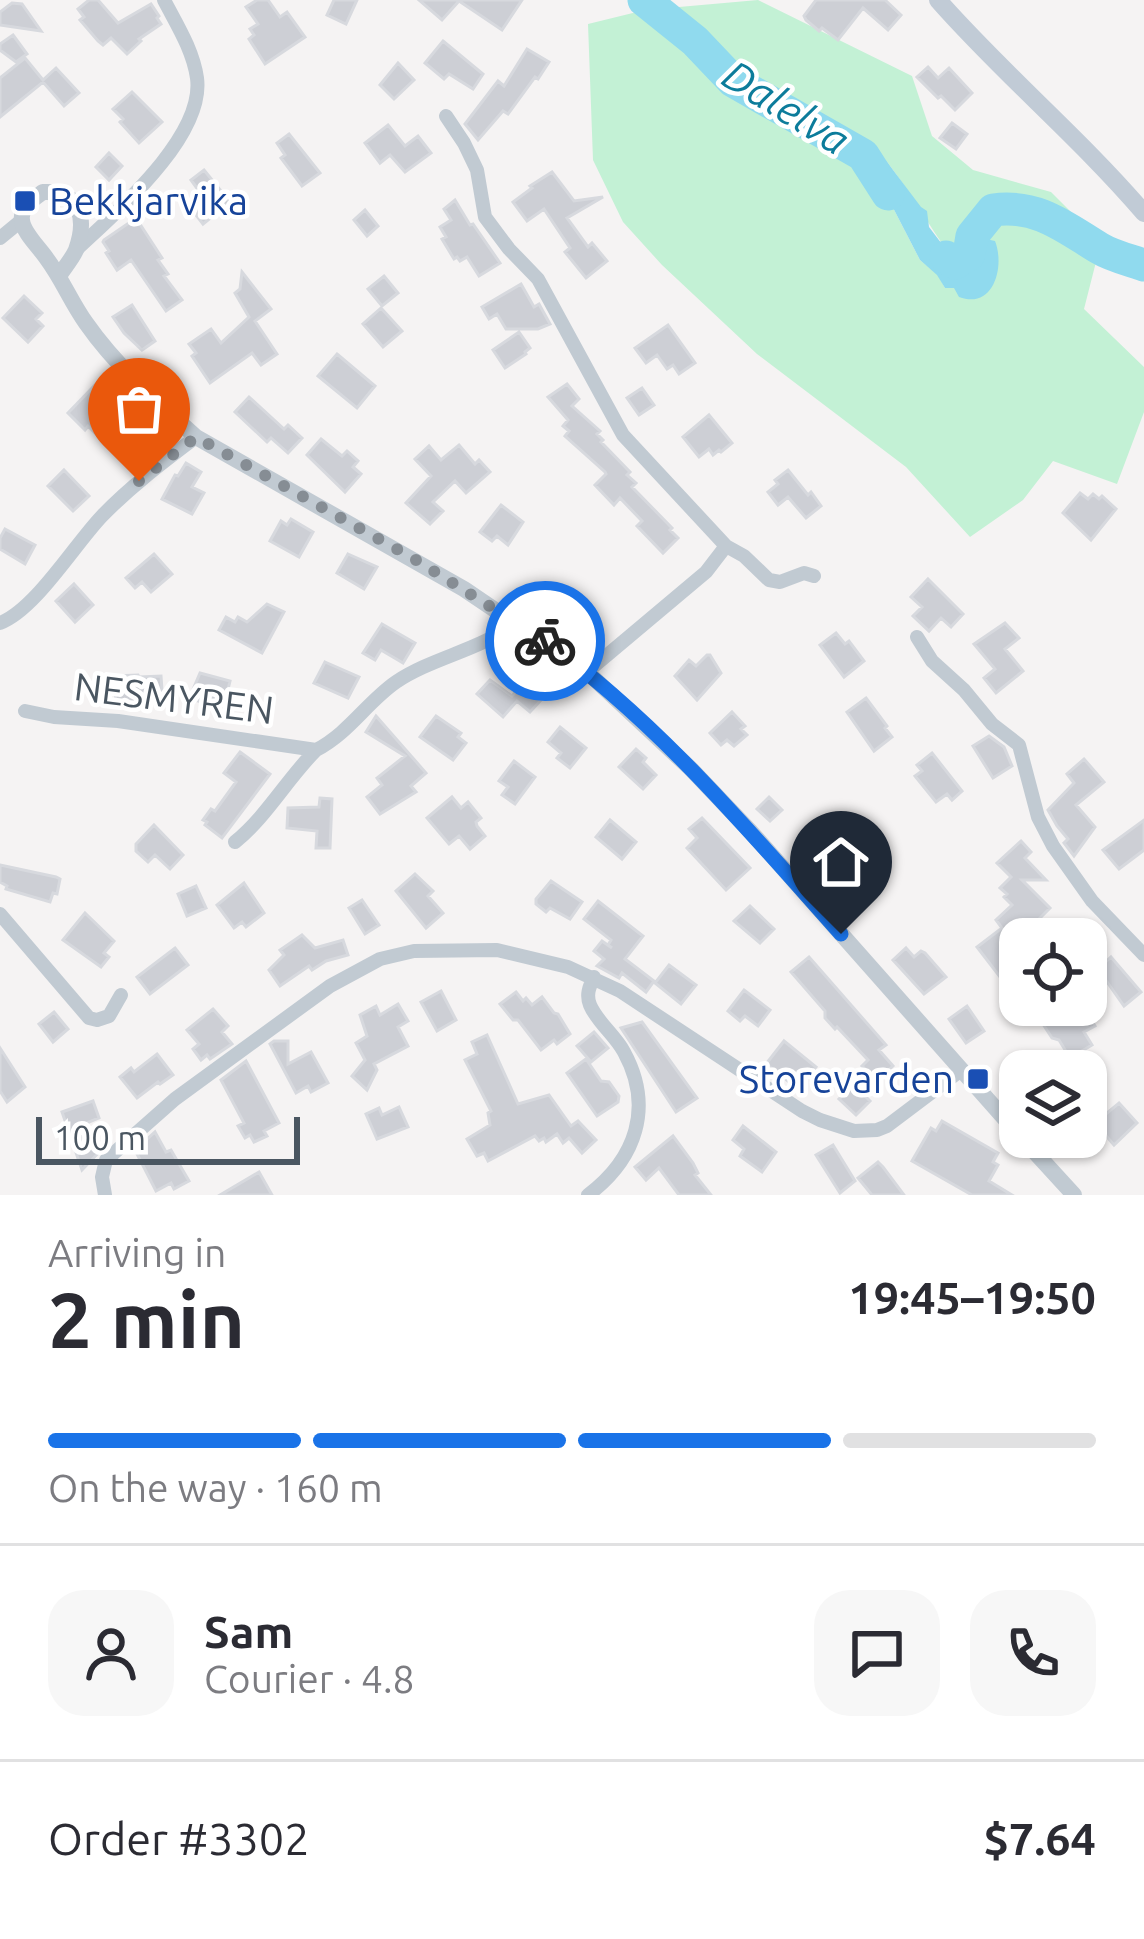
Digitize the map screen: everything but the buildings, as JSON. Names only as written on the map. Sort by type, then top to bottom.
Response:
[{"type":"main road","points":[[938,0],[1096,158],[1144,214]]},
{"type":"street","points":[[59,276],[75,251],[153,173],[188,128],[195,110],[198,88],[191,54],[164,0]]},
{"type":"street","points":[[446,116],[477,170],[485,218],[538,279],[623,435],[726,546],[769,580],[780,582],[804,573],[814,576]]},
{"type":"street","points":[[0,238],[22,220],[24,209],[43,192],[64,194],[80,213],[75,251]]},
{"type":"street","points":[[22,220],[103,346],[196,437],[413,558],[587,673],[751,832],[999,1114]]},
{"type":"street","points":[[0,623],[33,598],[119,498],[196,437]]},
{"type":"street","points":[[587,673],[706,572],[726,546]]},
{"type":"street","name":"NESMYREN","points":[[235,842],[316,750],[346,731],[393,684],[516,622]]},
{"type":"street","points":[[917,637],[932,661],[992,724],[1019,745],[1038,817],[1053,846],[1093,901],[1144,956]]},
{"type":"street","name":"NESMYREN","points":[[25,711],[316,750]]},
{"type":"street","points":[[0,914],[89,1018],[109,1016],[121,995]]},
{"type":"street","points":[[105,1195],[106,1160],[147,1122],[330,986],[380,959],[414,951],[497,950],[594,977],[802,1111],[837,1127],[867,1132],[887,1126],[960,1071]]},
{"type":"street","points":[[588,1195],[628,1154],[638,1099],[624,1052],[590,1004],[594,977]]},
{"type":"street","points":[[1039,1158],[1073,1195]]},
{"type":"green space","points":[[758,0],[912,76],[932,136],[973,170],[1051,192],[1084,225],[1097,258],[1084,309],[1144,367],[1144,412],[1117,484],[1053,461],[1023,500],[970,537],[906,467],[757,354],[662,265],[623,222],[593,160],[588,24],[645,10]],"holes":[[[887,162],[951,256],[959,254],[972,236],[991,238],[945,288],[920,260],[889,200],[858,164]]]},
{"type":"water","points":[[869,151],[887,162],[927,211],[929,227],[951,256],[959,254],[972,236],[995,241],[999,262],[988,292],[971,299],[959,297],[920,260],[889,200],[858,164]]},
{"type":"waterway","name":"Dalelva","points":[[644,0],[695,41],[733,81],[863,155],[888,194]]},
{"type":"waterway","name":"Dalelva","points":[[946,257],[955,263],[969,254],[972,236],[993,210],[1009,209],[1049,218],[1104,251],[1144,265]]},
{"type":"way so far","points":[[139,481],[196,437],[413,558],[545,641]]},
{"type":"place","name":"Bekkjarvika","points":[[25,201]]},
{"type":"place","name":"Storevarden","points":[[978,1079]]},
{"type":"route","points":[[545,641],[587,673],[691,769],[841,934]]}]
